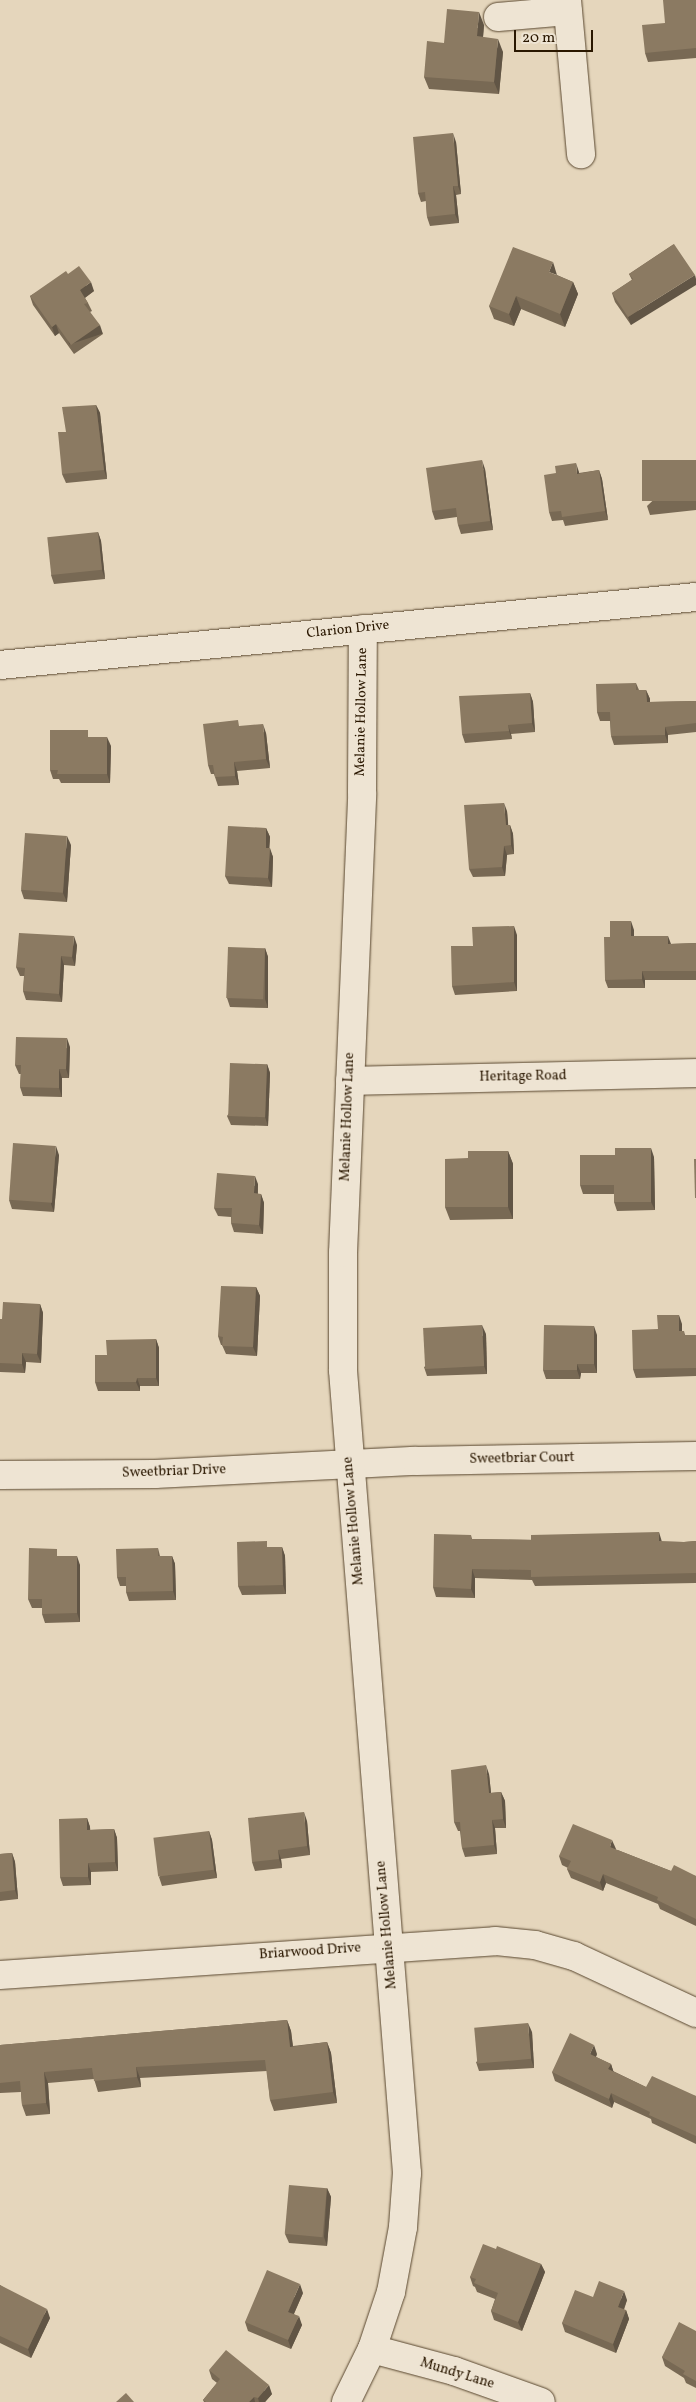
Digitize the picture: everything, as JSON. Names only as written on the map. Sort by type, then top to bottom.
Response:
[{"type":"street","points":[[498,17],[567,6],[581,154]]},
{"type":"street","name":"Clarion Drive","points":[[0,665],[696,597]]},
{"type":"street","name":"Melanie Hollow Lane","points":[[346,2402],[372,2349],[391,2292],[403,2227],[407,2173],[348,1465],[342,1253],[362,792],[363,629]]},
{"type":"street","name":"Heritage Road","points":[[350,1081],[696,1074]]},
{"type":"street","name":"Sweetbriar Court","points":[[348,1465],[696,1456]]},
{"type":"street","name":"Sweetbriar Drive","points":[[0,1475],[155,1474],[348,1465]]},
{"type":"street","name":"Briarwood Drive","points":[[0,1975],[389,1946],[487,1941],[535,1946],[574,1956],[696,2012]]},
{"type":"street","name":"Mundy Lane","points":[[372,2349],[454,2371],[541,2402]]},
{"type":"building","points":[[663,0],[696,0],[696,48],[645,53],[642,25],[665,23]]},
{"type":"building","points":[[447,9],[479,12],[477,36],[498,39],[494,82],[424,77],[427,41],[444,43]]},
{"type":"building","points":[[453,133],[458,186],[453,186],[455,214],[427,217],[425,192],[418,193],[413,137]]},
{"type":"building","points":[[674,244],[695,275],[628,317],[612,293],[633,279],[629,274]]},
{"type":"building","points":[[513,247],[553,262],[549,272],[573,282],[560,314],[516,296],[509,314],[489,306]]},
{"type":"building","points":[[79,266],[91,282],[80,290],[88,303],[84,304],[100,325],[71,345],[56,324],[52,327],[30,296],[66,271],[68,274]]},
{"type":"building","points":[[96,405],[104,470],[62,474],[58,432],[66,432],[62,407]]},
{"type":"building","points":[[482,460],[490,521],[458,525],[456,508],[432,511],[426,468]]},
{"type":"building","points":[[642,460],[696,460],[696,501],[642,501]]},
{"type":"building","points":[[576,463],[577,474],[599,470],[605,511],[562,517],[561,511],[549,512],[544,475],[556,473],[555,466]]},
{"type":"building","points":[[98,532],[102,570],[51,575],[47,537]]},
{"type":"building","points":[[636,683],[636,690],[646,690],[647,702],[696,701],[696,723],[665,727],[665,735],[611,736],[610,712],[597,712],[596,684]]},
{"type":"building","points":[[530,693],[532,723],[508,725],[509,731],[462,734],[459,696]]},
{"type":"building","points":[[238,720],[239,726],[263,724],[266,759],[234,762],[235,776],[215,777],[213,765],[208,765],[203,724]]},
{"type":"building","points":[[50,730],[88,730],[88,737],[107,737],[107,774],[57,774],[58,770],[50,770]]},
{"type":"building","points":[[504,803],[506,825],[510,825],[511,845],[504,846],[502,867],[469,869],[464,805]]},
{"type":"building","points":[[228,826],[266,828],[266,848],[270,848],[268,878],[225,876]]},
{"type":"building","points":[[25,833],[67,836],[63,893],[21,890]]},
{"type":"building","points":[[610,921],[631,921],[631,936],[668,936],[668,944],[696,943],[696,971],[642,971],[642,979],[605,980],[604,937],[610,937]]},
{"type":"building","points":[[514,926],[514,982],[452,986],[451,946],[473,946],[472,927]]},
{"type":"building","points":[[19,933],[74,936],[72,957],[61,956],[59,994],[23,991],[25,968],[16,967]]},
{"type":"building","points":[[228,947],[265,948],[263,999],[226,998]]},
{"type":"building","points":[[16,1037],[67,1038],[66,1069],[59,1069],[59,1088],[20,1087],[21,1065],[15,1065]]},
{"type":"building","points":[[230,1063],[267,1064],[265,1117],[228,1116]]},
{"type":"building","points":[[13,1143],[56,1146],[52,1203],[9,1200]]},
{"type":"building","points":[[615,1148],[651,1148],[651,1202],[614,1202],[614,1185],[580,1185],[580,1155],[615,1155]]},
{"type":"building","points":[[468,1151],[508,1151],[508,1207],[445,1207],[445,1159],[468,1158]]},
{"type":"building","points":[[694,1159],[696,1159],[696,1198],[695,1198]]},
{"type":"building","points":[[217,1173],[255,1176],[254,1193],[261,1194],[259,1225],[231,1223],[232,1208],[214,1208]]},
{"type":"building","points":[[221,1286],[256,1287],[253,1347],[222,1346],[223,1337],[218,1336]]},
{"type":"building","points":[[3,1302],[40,1304],[37,1354],[22,1353],[22,1364],[0,1363],[0,1319],[2,1319]]},
{"type":"building","points":[[657,1315],[679,1315],[679,1331],[684,1331],[684,1335],[696,1335],[696,1368],[633,1369],[632,1330],[658,1329]]},
{"type":"building","points":[[482,1325],[484,1366],[425,1369],[423,1328]]},
{"type":"building","points":[[544,1325],[594,1326],[594,1364],[577,1364],[577,1370],[543,1370]]},
{"type":"building","points":[[156,1339],[156,1378],[137,1378],[136,1382],[95,1382],[95,1355],[107,1355],[106,1340]]},
{"type":"building","points":[[659,1532],[659,1541],[696,1541],[696,1573],[531,1577],[531,1570],[472,1569],[471,1589],[433,1587],[434,1534],[471,1535],[471,1539],[531,1540],[531,1535]]},
{"type":"building","points":[[267,1541],[267,1547],[282,1547],[283,1585],[238,1586],[237,1542]]},
{"type":"building","points":[[29,1548],[57,1549],[57,1556],[77,1556],[77,1613],[42,1614],[42,1599],[28,1599]]},
{"type":"building","points":[[158,1548],[158,1556],[172,1556],[173,1591],[126,1592],[126,1577],[117,1577],[116,1549]]},
{"type":"building","points":[[486,1765],[489,1793],[501,1792],[503,1819],[492,1820],[494,1845],[462,1848],[460,1822],[454,1822],[451,1770]]},
{"type":"building","points":[[304,1812],[307,1846],[278,1850],[279,1859],[252,1862],[248,1818]]},
{"type":"building","points":[[87,1818],[87,1830],[114,1829],[115,1862],[88,1863],[88,1877],[60,1877],[59,1819]]},
{"type":"building","points":[[573,1824],[612,1840],[610,1847],[671,1871],[674,1865],[696,1876],[696,1919],[657,1900],[658,1897],[603,1874],[600,1882],[567,1869],[571,1861],[559,1856]]},
{"type":"building","points":[[209,1831],[214,1870],[158,1877],[153,1838]]},
{"type":"building","points":[[12,1853],[15,1890],[0,1892],[0,1854]]},
{"type":"building","points":[[287,2020],[290,2047],[327,2042],[333,2092],[270,2100],[265,2060],[136,2067],[137,2077],[94,2081],[92,2068],[44,2072],[46,2103],[22,2105],[20,2081],[0,2083],[0,2045]]},
{"type":"building","points":[[528,2023],[531,2059],[477,2064],[474,2028]]},
{"type":"building","points":[[570,2033],[594,2045],[590,2054],[611,2064],[608,2069],[646,2087],[652,2076],[696,2096],[696,2136],[649,2115],[650,2112],[611,2093],[609,2099],[552,2072]]},
{"type":"building","points":[[289,2185],[327,2188],[323,2237],[285,2234]]},
{"type":"building","points":[[483,2244],[496,2249],[497,2246],[541,2264],[518,2322],[491,2311],[498,2293],[474,2283],[476,2279],[470,2277]]},
{"type":"building","points":[[267,2270],[300,2284],[288,2312],[299,2316],[288,2340],[245,2322]]},
{"type":"building","points":[[599,2281],[624,2291],[618,2307],[626,2310],[613,2344],[562,2323],[575,2290],[593,2297]]},
{"type":"building","points":[[0,2285],[47,2309],[28,2349],[0,2336]]},
{"type":"building","points":[[679,2322],[696,2331],[696,2381],[683,2374],[685,2371],[662,2357]]},
{"type":"building","points":[[226,2350],[269,2385],[258,2398],[254,2397],[249,2402],[206,2402],[203,2400],[220,2379],[209,2370]]},
{"type":"building","points":[[126,2393],[134,2402],[116,2402]]}]
